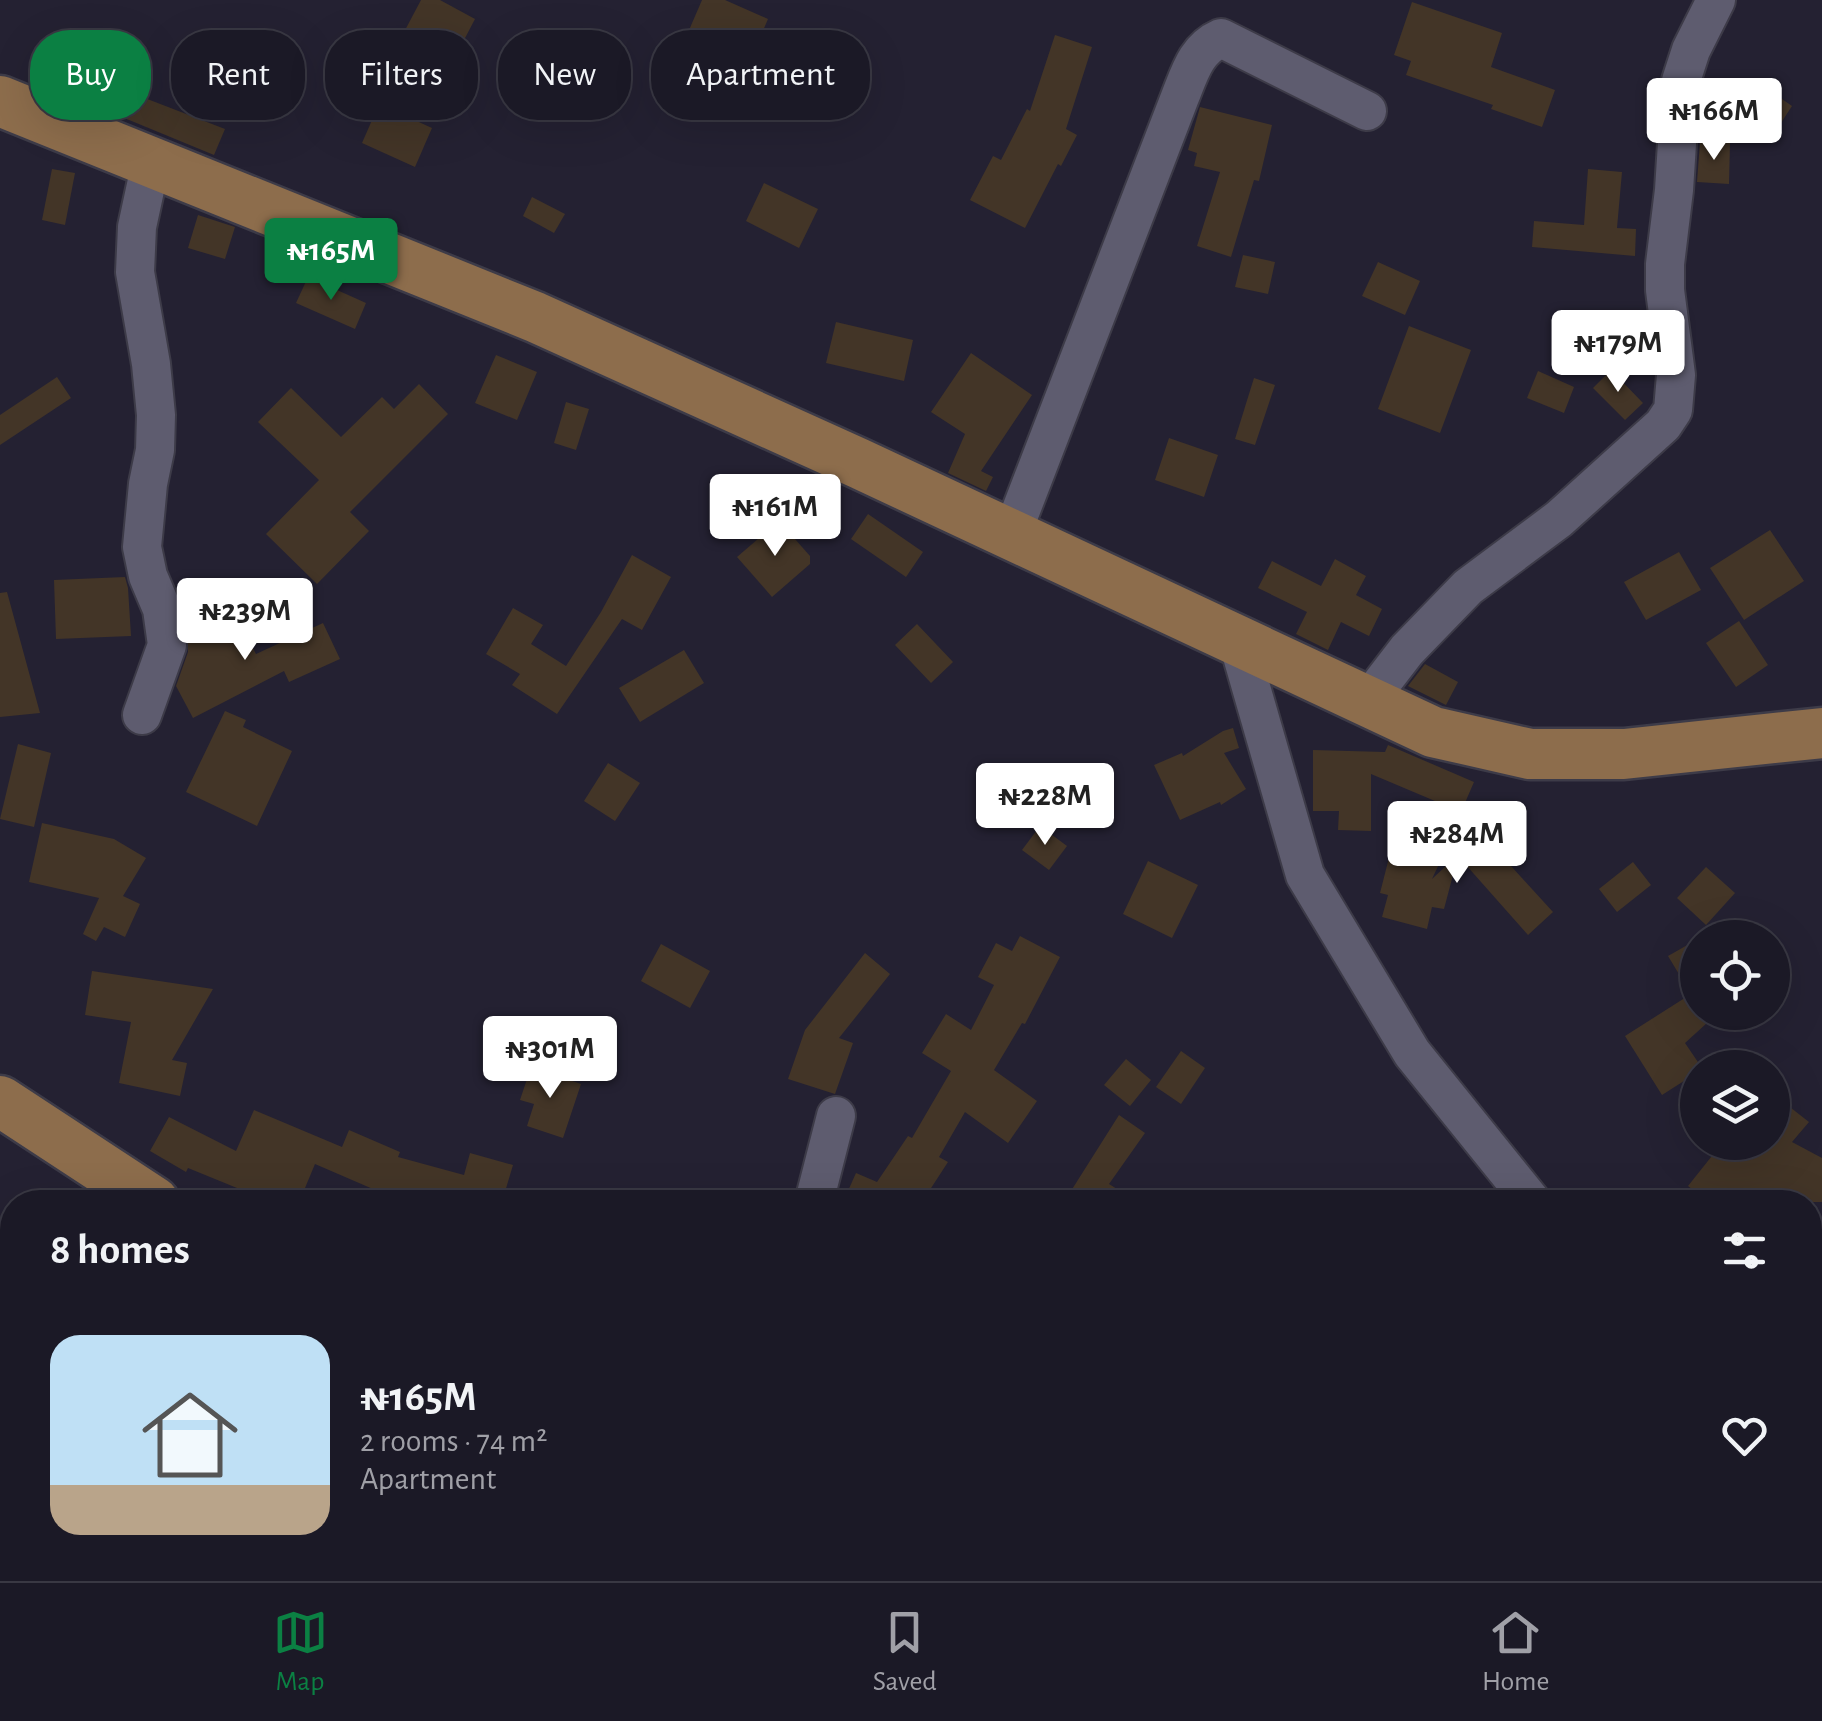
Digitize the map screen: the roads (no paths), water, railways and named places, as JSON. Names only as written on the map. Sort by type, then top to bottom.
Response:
[{"type":"main road","points":[[0,101],[535,317],[1433,732],[1530,754],[1624,754],[1822,733]]},
{"type":"main road","points":[[0,1101],[128,1190]]},
{"type":"street","points":[[1367,702],[1407,650],[1468,587],[1560,519],[1663,425],[1674,410],[1676,375],[1665,264],[1680,81],[1690,50],[1716,0]]},
{"type":"street","points":[[1011,536],[1180,96],[1208,44],[1222,38],[1368,111]]},
{"type":"street","points":[[142,715],[166,644],[162,609],[148,576],[142,546],[148,484],[156,450],[156,415],[135,272],[138,227],[151,162]]},
{"type":"street","points":[[1238,642],[1305,875],[1412,1053],[1522,1190]]},
{"type":"street","points":[[817,1190],[836,1116]]}]
